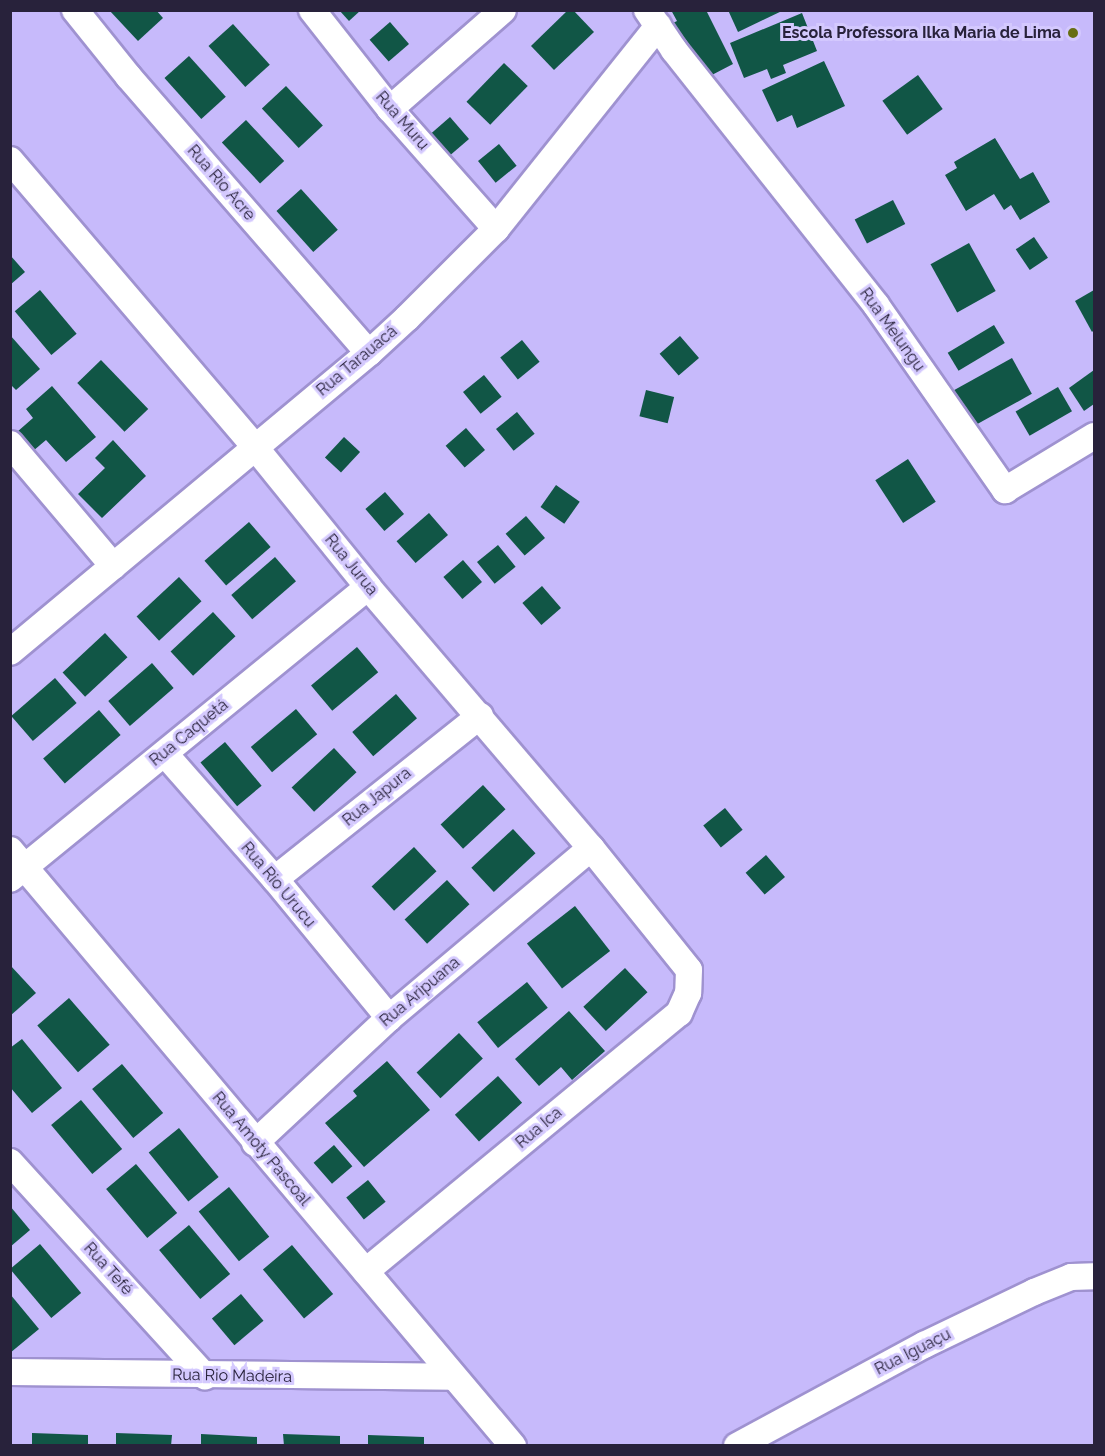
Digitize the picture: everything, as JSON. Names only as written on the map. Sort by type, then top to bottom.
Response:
[{"type":"street","name":"Rua Rio Acre","points":[[75,10],[128,76],[369,353]]},
{"type":"street","name":"Rua Muru","points":[[312,10],[390,109],[496,229]]},
{"type":"street","points":[[390,109],[503,10]]},
{"type":"street","name":"Rua Tarauacá","points":[[10,652],[254,446],[369,353],[496,229],[652,18]]},
{"type":"street","name":"Rua Melungu","points":[[652,18],[876,305],[1005,490],[1095,436]]},
{"type":"street","name":"Rua Jurua","points":[[10,160],[254,446],[368,587],[591,848],[689,970]]},
{"type":"street","points":[[10,444],[113,566]]},
{"type":"street","name":"Rua Caquetá","points":[[15,865],[165,754],[368,587]]},
{"type":"street","name":"Rua Japura","points":[[275,879],[480,716]]},
{"type":"street","name":"Rua Rio Urucu","points":[[165,754],[275,879],[389,1018]]},
{"type":"street","name":"Rua Aripuana","points":[[255,1143],[389,1018],[591,848]]},
{"type":"street","name":"Rua Amoty Pascoal","points":[[15,865],[366,1271],[513,1446]]},
{"type":"street","name":"Rua Ica","points":[[366,1271],[678,1013],[688,993],[689,970]]},
{"type":"street","name":"Rua Tefé","points":[[10,1162],[205,1376]]},
{"type":"street","name":"Rua Iguaçu","points":[[737,1446],[954,1330],[1071,1277],[1095,1276]]},
{"type":"street","name":"Rua Rio Madeira","points":[[10,1372],[453,1377]]},
{"type":"building","points":[[109,10],[156,10],[163,18],[138,41]]},
{"type":"building","points":[[339,10],[361,10],[349,21]]},
{"type":"building","points":[[568,10],[573,10],[594,32],[554,70],[531,46]]},
{"type":"building","points":[[671,10],[706,10],[733,64],[708,77],[701,63],[695,65],[669,25],[677,21]]},
{"type":"building","points":[[728,10],[784,10],[738,32]]},
{"type":"building","points":[[802,13],[817,51],[783,65],[786,73],[771,79],[767,69],[744,78],[730,43]]},
{"type":"building","points":[[390,22],[409,44],[389,62],[370,40]]},
{"type":"building","points":[[233,24],[270,65],[245,87],[208,46]]},
{"type":"building","points":[[189,56],[226,97],[201,119],[164,78]]},
{"type":"building","points":[[824,61],[845,106],[797,128],[792,115],[777,122],[762,90]]},
{"type":"building","points":[[504,63],[528,86],[490,125],[466,102]]},
{"type":"building","points":[[918,75],[943,109],[907,135],[882,101]]},
{"type":"building","points":[[286,86],[323,125],[299,148],[262,109]]},
{"type":"building","points":[[450,117],[469,139],[449,157],[430,135]]},
{"type":"building","points":[[246,120],[284,161],[260,183],[222,143]]},
{"type":"building","points":[[995,138],[1020,179],[1033,172],[1050,202],[1020,220],[1011,205],[1004,210],[994,194],[966,211],[945,175],[957,168],[954,162]]},
{"type":"building","points":[[499,144],[517,166],[496,183],[478,161]]},
{"type":"building","points":[[301,189],[338,230],[313,252],[276,211]]},
{"type":"building","points":[[893,200],[905,224],[867,244],[855,220]]},
{"type":"building","points":[[1034,237],[1048,258],[1030,270],[1016,249]]},
{"type":"building","points":[[969,243],[996,291],[957,312],[931,264]]},
{"type":"building","points":[[10,255],[25,272],[10,285]]},
{"type":"building","points":[[40,290],[77,334],[51,355],[15,311]]},
{"type":"building","points":[[1094,290],[1094,330],[1092,332],[1075,301]]},
{"type":"building","points":[[994,325],[1005,343],[959,371],[948,353]]},
{"type":"building","points":[[10,335],[40,369],[16,390],[10,384]]},
{"type":"building","points":[[680,336],[699,358],[679,376],[660,354]]},
{"type":"building","points":[[522,340],[540,362],[518,379],[500,358]]},
{"type":"building","points":[[1012,358],[1032,394],[972,427],[953,391]]},
{"type":"building","points":[[101,360],[148,409],[124,432],[77,383]]},
{"type":"building","points":[[1094,370],[1094,404],[1084,411],[1069,388]]},
{"type":"building","points":[[484,375],[502,397],[481,414],[463,392]]},
{"type":"building","points":[[52,386],[96,437],[66,462],[46,440],[33,451],[17,432],[33,418],[26,409]]},
{"type":"building","points":[[1058,387],[1072,411],[1030,436],[1016,412]]},
{"type":"building","points":[[646,390],[674,397],[668,423],[639,416]]},
{"type":"building","points":[[517,412],[535,434],[514,451],[496,429]]},
{"type":"building","points":[[466,428],[485,450],[465,468],[446,446]]},
{"type":"building","points":[[344,437],[360,452],[341,472],[325,457]]},
{"type":"building","points":[[113,440],[146,476],[102,518],[78,494],[105,468],[95,458]]},
{"type":"building","points":[[908,459],[936,502],[903,523],[875,480]]},
{"type":"building","points":[[556,485],[580,502],[564,524],[541,507]]},
{"type":"building","points":[[385,492],[404,514],[384,531],[365,509]]},
{"type":"building","points":[[429,513],[448,535],[416,563],[397,541]]},
{"type":"building","points":[[526,516],[545,538],[525,556],[506,534]]},
{"type":"building","points":[[249,522],[271,547],[226,586],[204,561]]},
{"type":"building","points":[[498,545],[516,567],[495,584],[477,562]]},
{"type":"building","points":[[275,557],[296,581],[252,619],[231,595]]},
{"type":"building","points":[[463,560],[482,582],[462,599],[443,577]]},
{"type":"building","points":[[179,577],[202,601],[159,641],[137,617]]},
{"type":"building","points":[[542,586],[561,608],[541,625],[522,603]]},
{"type":"building","points":[[213,612],[236,636],[193,676],[171,652]]},
{"type":"building","points":[[105,633],[128,657],[85,697],[63,673]]},
{"type":"building","points":[[357,647],[378,672],[332,711],[311,686]]},
{"type":"building","points":[[152,663],[174,688],[130,726],[108,701]]},
{"type":"building","points":[[55,678],[77,703],[33,741],[11,716]]},
{"type":"building","points":[[396,694],[417,718],[373,756],[352,732]]},
{"type":"building","points":[[296,709],[317,734],[272,772],[251,747]]},
{"type":"building","points":[[99,710],[121,735],[65,783],[43,759]]},
{"type":"building","points":[[225,742],[262,786],[237,806],[200,763]]},
{"type":"building","points":[[334,748],[357,772],[314,812],[292,788]]},
{"type":"building","points":[[483,785],[506,809],[463,849],[441,825]]},
{"type":"building","points":[[725,808],[743,830],[721,847],[703,826]]},
{"type":"building","points":[[513,829],[536,853],[494,892],[471,868]]},
{"type":"building","points":[[414,847],[437,871],[394,911],[372,887]]},
{"type":"building","points":[[766,855],[785,877],[765,895],[746,873]]},
{"type":"building","points":[[447,880],[470,904],[427,944],[405,920]]},
{"type":"building","points":[[575,906],[610,951],[562,988],[527,944]]},
{"type":"building","points":[[10,965],[36,993],[10,1016]]},
{"type":"building","points":[[625,968],[648,992],[606,1031],[583,1007]]},
{"type":"building","points":[[527,982],[548,1008],[498,1048],[477,1022]]},
{"type":"building","points":[[69,998],[110,1045],[78,1072],[37,1026]]},
{"type":"building","points":[[569,1011],[605,1051],[572,1080],[561,1067],[539,1086],[515,1059]]},
{"type":"building","points":[[459,1033],[483,1059],[440,1098],[417,1073]]},
{"type":"building","points":[[22,1039],[62,1088],[32,1113],[10,1087],[10,1048]]},
{"type":"building","points":[[387,1061],[430,1110],[364,1167],[325,1123],[357,1096],[353,1091]]},
{"type":"building","points":[[122,1064],[163,1113],[133,1138],[92,1089]]},
{"type":"building","points":[[498,1076],[522,1103],[479,1142],[455,1115]]},
{"type":"building","points":[[81,1100],[122,1149],[92,1174],[51,1125]]},
{"type":"building","points":[[179,1128],[219,1177],[188,1202],[149,1153]]},
{"type":"building","points":[[334,1145],[352,1166],[332,1184],[314,1163]]},
{"type":"building","points":[[136,1164],[177,1213],[147,1238],[106,1189]]},
{"type":"building","points":[[368,1180],[386,1202],[364,1219],[346,1198]]},
{"type":"building","points":[[229,1187],[269,1237],[239,1261],[199,1212]]},
{"type":"building","points":[[10,1206],[30,1230],[10,1247]]},
{"type":"building","points":[[189,1225],[230,1274],[200,1299],[159,1250]]},
{"type":"building","points":[[40,1244],[81,1293],[51,1318],[10,1269]]},
{"type":"building","points":[[292,1245],[333,1294],[304,1318],[263,1269]]},
{"type":"building","points":[[10,1294],[39,1329],[10,1353]]},
{"type":"building","points":[[241,1294],[263,1321],[234,1345],[212,1318]]},
{"type":"building","points":[[32,1433],[88,1435],[88,1446],[32,1446]]},
{"type":"building","points":[[116,1433],[172,1435],[171,1446],[116,1446]]},
{"type":"building","points":[[201,1434],[257,1437],[257,1446],[201,1446]]},
{"type":"building","points":[[283,1434],[340,1436],[340,1446],[284,1446]]},
{"type":"building","points":[[368,1435],[424,1437],[424,1446],[368,1446]]},
{"type":"place","name":"Escola Professora Ilka Maria de Lima","points":[[1073,33]]}]
